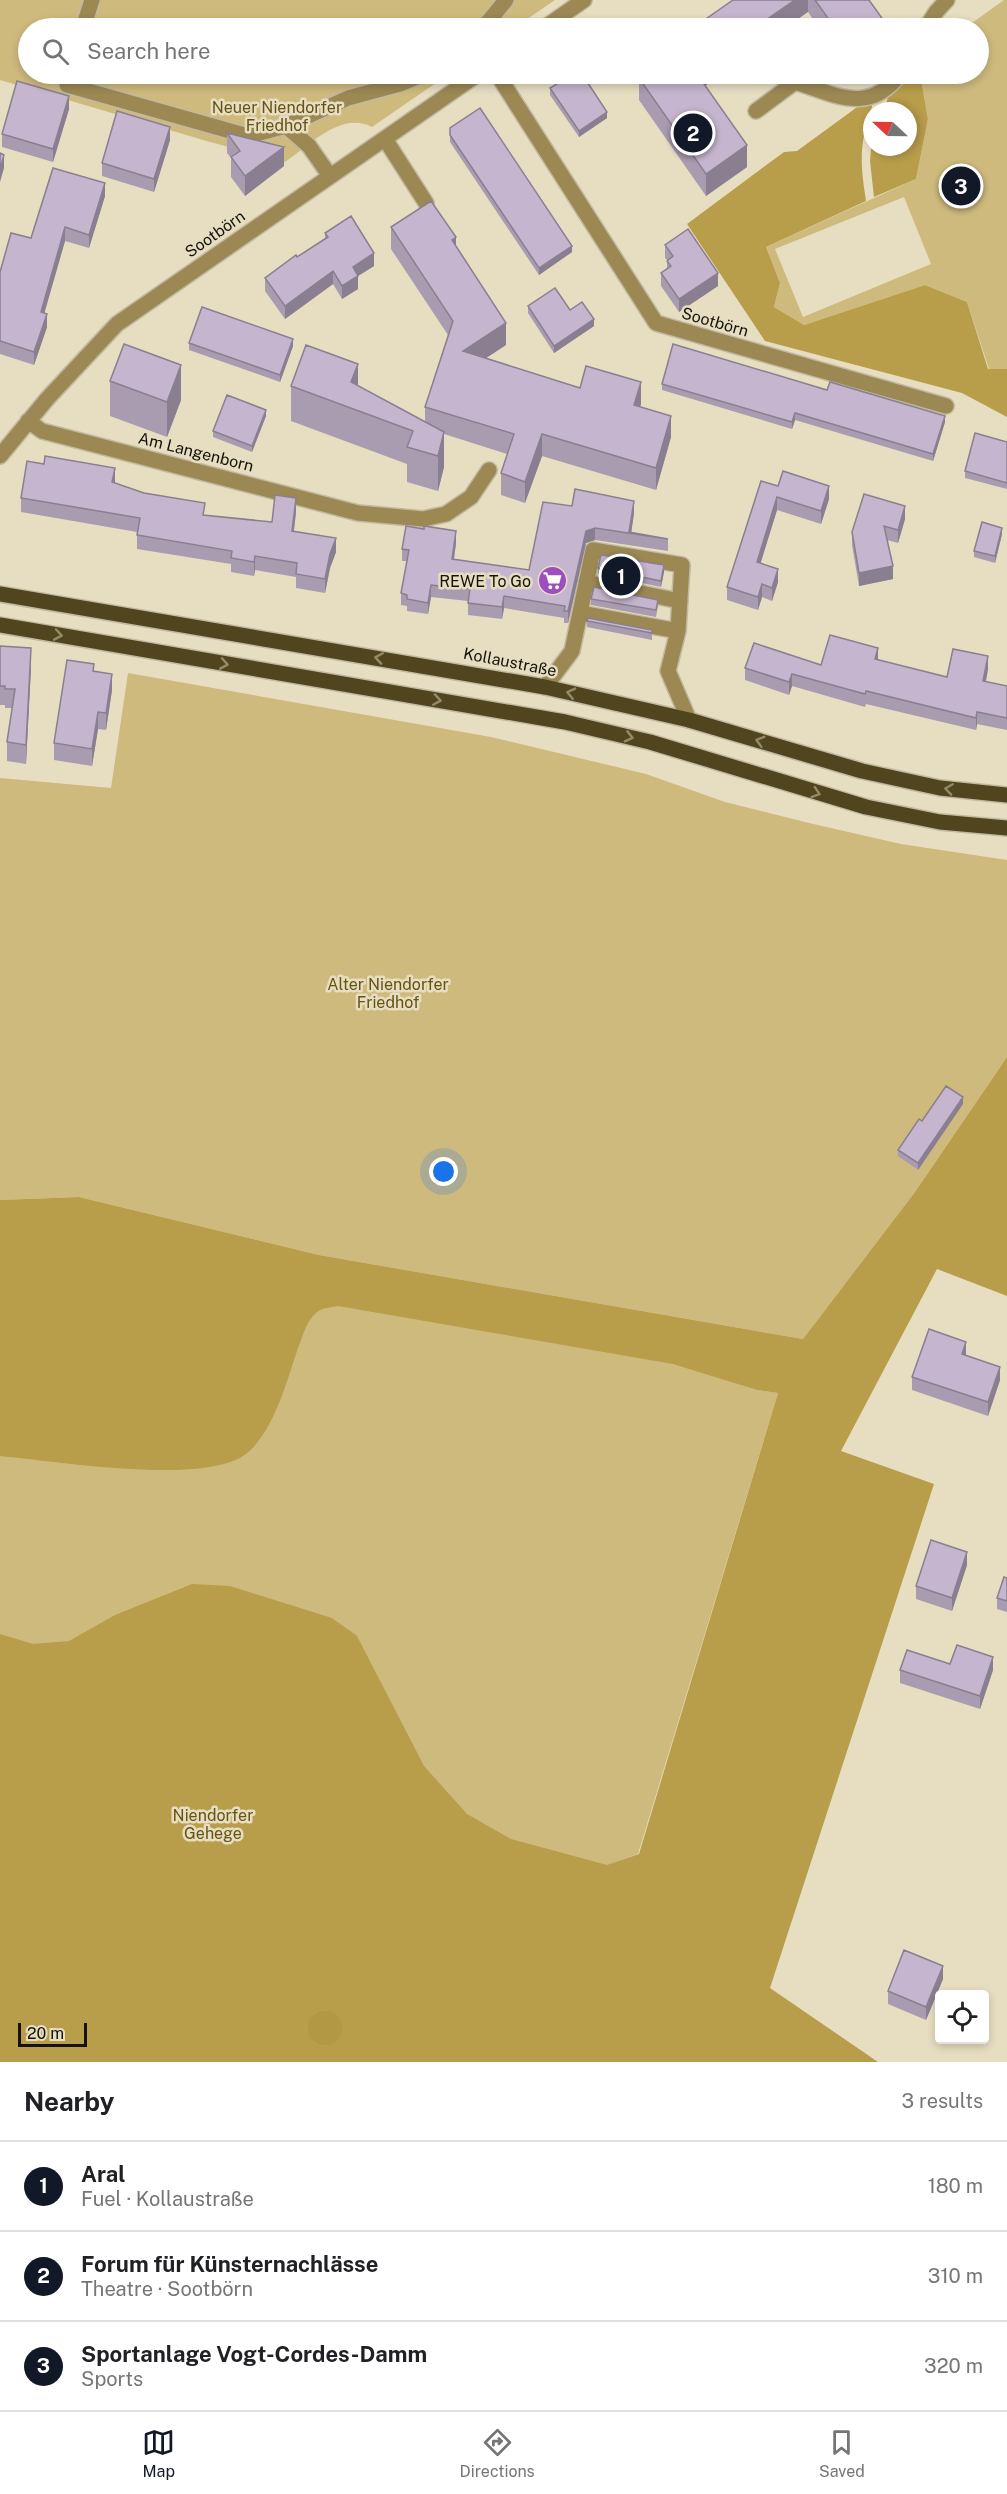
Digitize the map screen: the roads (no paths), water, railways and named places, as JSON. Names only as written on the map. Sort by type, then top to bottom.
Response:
[{"type":"main road","name":"Kollaustraße","points":[[0,594],[545,687],[688,720],[862,771],[940,788],[1007,795]]},
{"type":"main road","points":[[0,625],[565,722],[650,742],[866,807],[940,822],[1007,828]]},
{"type":"street","points":[[86,18],[92,0]]},
{"type":"street","points":[[491,18],[506,0]]},
{"type":"street","points":[[558,18],[584,0]]},
{"type":"street","points":[[932,18],[947,0]]},
{"type":"street","points":[[67,84],[248,136],[286,126],[348,98],[400,84]]},
{"type":"street","name":"Sootbörn","points":[[0,456],[28,421],[117,324],[464,84]]},
{"type":"street","name":"Sootbörn","points":[[502,84],[656,323],[946,406]]},
{"type":"street","points":[[756,111],[792,84]]},
{"type":"street","points":[[801,84],[848,99],[863,99],[880,94],[892,84]]},
{"type":"street","points":[[286,126],[309,146],[330,176]]},
{"type":"street","points":[[385,139],[426,202]]},
{"type":"street","name":"Am Langenborn","points":[[28,421],[42,431],[358,513],[423,519],[446,514],[471,497],[489,471]]},
{"type":"street","points":[[545,687],[572,651],[593,550],[682,565],[678,632],[668,671],[688,720]]},
{"type":"street","points":[[586,582],[680,601]]},
{"type":"street","points":[[580,613],[678,632]]},
{"type":"place","name":"Forum für Künsternachlässe","points":[[693,133]]},
{"type":"place","name":"Sportanlage Vogt-Cordes-Damm","points":[[961,186]]},
{"type":"place","name":"Aral","points":[[621,576]]},
{"type":"place","name":"REWE To Go","points":[[552,581]]},
{"type":"park label","name":"Neuer Niendorfer Friedhof","points":[[277,116]]},
{"type":"park label","name":"Alter Niendorfer Friedhof","points":[[388,993]]},
{"type":"park label","name":"Niendorfer Gehege","points":[[213,1824]]}]
